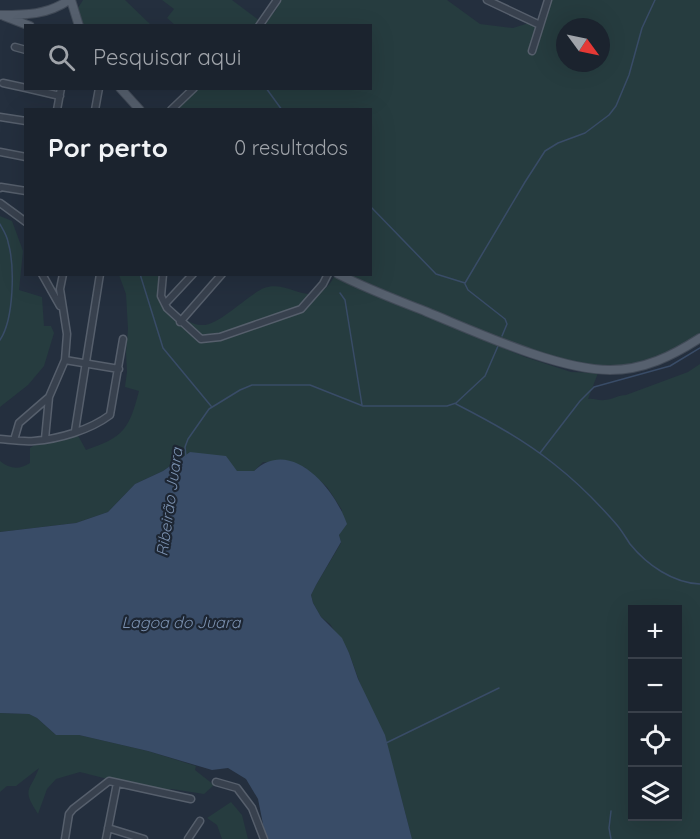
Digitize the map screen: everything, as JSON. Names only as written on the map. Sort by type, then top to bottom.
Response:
[{"type":"main road","points":[[0,15],[35,15],[56,8],[70,0],[79,24]]},
{"type":"main road","points":[[75,9],[79,0]]},
{"type":"main road","points":[[0,15],[25,24]]},
{"type":"main road","points":[[122,90],[138,108]]},
{"type":"main road","points":[[343,276],[495,339],[552,359],[588,367],[610,370],[643,366],[663,359],[700,339]]},
{"type":"street","points":[[260,24],[277,0]]},
{"type":"street","points":[[487,0],[540,25]]},
{"type":"street","points":[[532,51],[548,0]]},
{"type":"street","points":[[15,47],[24,49]]},
{"type":"street","points":[[3,83],[24,88]]},
{"type":"street","points":[[34,90],[60,96]]},
{"type":"street","points":[[57,108],[62,90]]},
{"type":"street","points":[[95,108],[99,90]]},
{"type":"street","points":[[173,108],[192,90]]},
{"type":"street","points":[[0,117],[24,121]]},
{"type":"street","points":[[0,152],[24,157]]},
{"type":"street","points":[[0,187],[24,191]]},
{"type":"street","points":[[0,203],[24,221]]},
{"type":"street","points":[[43,276],[62,309]]},
{"type":"street","points":[[45,439],[49,397],[65,360],[67,334],[60,290],[63,276]]},
{"type":"street","points":[[75,431],[100,276]]},
{"type":"street","points":[[163,276],[161,296],[165,304],[180,322],[201,339],[220,337],[301,309],[323,284],[327,276]]},
{"type":"street","points":[[165,304],[191,276]]},
{"type":"street","points":[[180,322],[220,276]]},
{"type":"street","points":[[0,439],[32,441],[45,439],[101,422],[110,415],[123,339]]},
{"type":"street","points":[[65,360],[119,369]]},
{"type":"street","points":[[14,440],[19,423],[49,397]]},
{"type":"street","points":[[64,839],[69,814],[109,781],[191,799]]},
{"type":"street","points":[[216,782],[237,788],[252,808],[264,839]]},
{"type":"street","points":[[106,839],[117,783]]},
{"type":"street","points":[[188,839],[200,821]]},
{"type":"street","points":[[108,828],[144,839]]},
{"type":"green space","points":[[83,0],[125,0],[150,24],[82,24],[78,8]]},
{"type":"green space","points":[[162,0],[232,0],[264,24],[174,24],[167,18],[174,9]]},
{"type":"green space","points":[[280,0],[447,0],[480,24],[513,28],[529,23],[543,27],[551,0],[700,0],[700,333],[668,355],[643,362],[612,367],[572,365],[527,350],[361,280],[341,276],[372,276],[372,108],[175,108],[197,90],[372,90],[372,24],[264,24],[276,10]]},
{"type":"green space","points":[[0,216],[12,221],[23,251],[19,290],[42,297],[44,326],[51,326],[54,333],[44,366],[28,385],[0,407]]},
{"type":"green space","points":[[119,276],[158,276],[159,301],[170,305],[188,321],[201,325],[216,321],[264,288],[274,286],[301,293],[318,293],[326,288],[334,277],[525,357],[571,372],[598,373],[588,399],[607,400],[626,395],[688,372],[700,364],[700,839],[412,839],[401,797],[349,653],[313,603],[311,595],[341,543],[339,535],[342,510],[327,487],[304,467],[263,462],[254,471],[237,471],[190,452],[163,471],[135,484],[108,512],[76,523],[0,532],[0,461],[7,466],[22,467],[30,463],[30,448],[36,444],[76,432],[86,450],[117,436],[128,423],[139,391],[125,387],[128,329],[126,294]]},
{"type":"green space","points":[[0,713],[29,714],[56,735],[79,735],[148,751],[196,766],[195,770],[214,785],[204,794],[172,789],[159,792],[80,772],[56,779],[47,789],[38,814],[28,794],[39,768],[16,786],[7,786],[0,792]]},
{"type":"green space","points":[[231,802],[242,815],[248,839],[222,839],[217,825],[207,818]]},
{"type":"water","name":"Lagoa do Juara","points":[[190,452],[226,456],[237,471],[254,471],[268,462],[282,460],[297,463],[310,471],[333,496],[347,524],[339,535],[341,542],[311,595],[321,617],[342,638],[358,679],[385,735],[412,839],[266,839],[258,799],[246,779],[228,768],[212,770],[148,751],[79,735],[56,735],[29,714],[0,713],[0,532],[76,523],[108,512],[135,484],[163,471]]},
{"type":"waterway","name":"Ribeirão Juara","points":[[465,283],[545,151],[558,143],[585,133],[609,115],[616,106],[629,75],[642,28],[655,0]]},
{"type":"waterway","points":[[267,90],[281,108]]},
{"type":"waterway","points":[[372,208],[436,274],[465,283]]},
{"type":"waterway","points":[[0,224],[6,235],[12,264],[11,306],[5,331],[0,340]]},
{"type":"waterway","points":[[141,276],[163,348],[211,406]]},
{"type":"waterway","name":"Ribeirão Juara","points":[[465,284],[468,290],[505,319],[507,324],[502,336]]},
{"type":"waterway","points":[[340,293],[345,300],[362,405]]},
{"type":"waterway","name":"Ribeirão Juara","points":[[186,457],[185,447],[188,439],[209,409],[252,385],[310,385],[363,406],[447,406],[456,403],[485,376],[498,346]]},
{"type":"waterway","points":[[540,453],[580,401],[594,387],[670,366],[700,348]]},
{"type":"waterway","points":[[456,404],[519,439],[563,471],[617,525],[630,544],[652,566],[680,580],[700,584]]},
{"type":"waterway","points":[[386,743],[499,688]]},
{"type":"waterway","points":[[611,811],[609,828],[611,839]]}]
